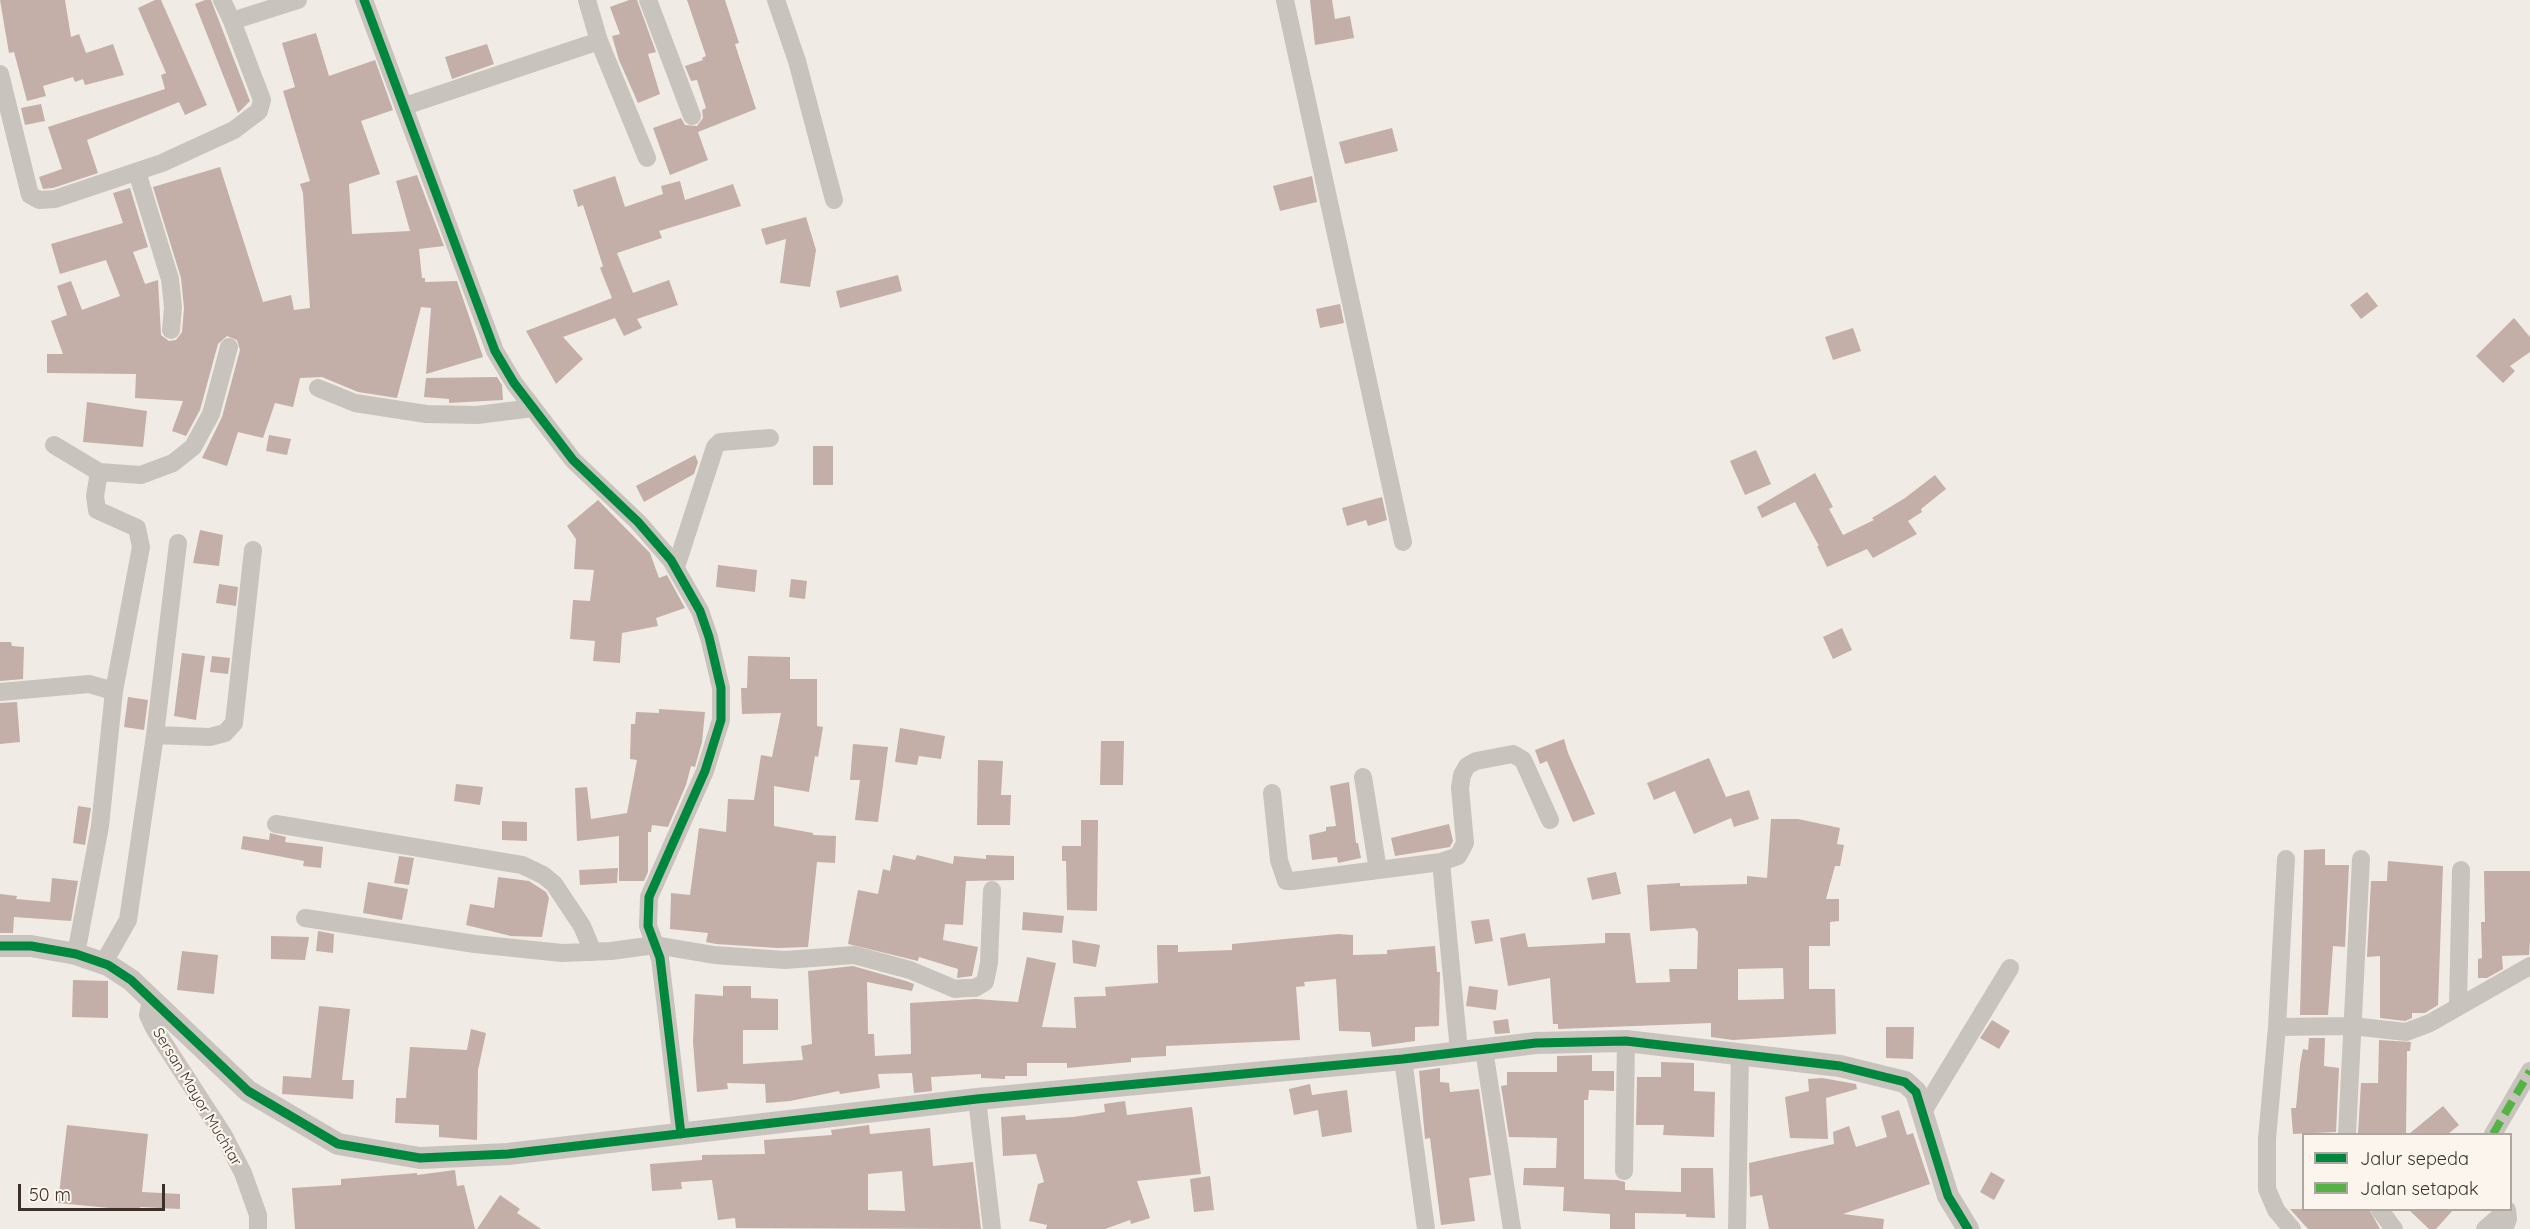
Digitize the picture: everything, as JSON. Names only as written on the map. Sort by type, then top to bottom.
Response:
[{"type":"street","points":[[0,74],[27,184],[33,198],[55,199],[136,172],[234,130],[262,108],[262,100],[222,0]]},
{"type":"street","points":[[232,21],[298,0]]},
{"type":"street","points":[[364,0],[495,351],[533,408],[573,460],[638,522],[676,567],[700,611],[709,637],[721,688],[721,720],[705,771],[649,897],[648,926],[660,958],[681,1134]]},
{"type":"street","points":[[586,0],[599,41],[647,158]]},
{"type":"street","points":[[648,0],[692,116]]},
{"type":"street","points":[[776,0],[796,61],[834,200]]},
{"type":"street","points":[[1285,0],[1403,542]]},
{"type":"street","points":[[405,106],[599,41]]},
{"type":"street","points":[[136,172],[170,279],[173,307],[171,330]]},
{"type":"street","points":[[54,445],[99,472],[141,476],[173,463],[193,447],[211,414],[229,347]]},
{"type":"street","points":[[318,388],[355,403],[426,414],[477,415],[533,408]]},
{"type":"street","points":[[676,567],[715,447],[720,442],[770,438]]},
{"type":"street","points":[[76,954],[100,826],[114,690],[141,547],[137,528],[97,510],[95,496],[99,472]]},
{"type":"street","points":[[103,964],[128,920],[155,735],[178,543]]},
{"type":"street","points":[[155,735],[210,737],[232,729],[237,713],[254,550]]},
{"type":"street","points":[[0,692],[89,684],[114,690]]},
{"type":"street","points":[[1272,793],[1279,860],[1286,881],[1441,862],[1458,856],[1464,849],[1460,788],[1462,775],[1467,766],[1476,761],[1513,754],[1523,760],[1550,820]]},
{"type":"street","points":[[1362,777],[1378,870]]},
{"type":"street","points":[[276,824],[522,865],[543,875],[554,884],[582,926],[593,952]]},
{"type":"street","points":[[2286,859],[2277,1027],[2267,1139],[2267,1189],[2276,1210],[2292,1229]]},
{"type":"street","points":[[2347,1133],[2361,859]]},
{"type":"street","points":[[1441,862],[1459,1051]]},
{"type":"street","points":[[2458,1005],[2461,870]]},
{"type":"street","points":[[305,918],[475,944],[562,953],[656,945],[714,955],[785,960],[854,955],[910,970],[955,988],[975,988],[985,982],[989,963],[992,890]]},
{"type":"street","points":[[0,946],[31,946],[76,954],[103,964],[131,980],[248,1090],[338,1144],[420,1158],[508,1154],[977,1099],[1403,1059],[1536,1043],[1626,1041],[1840,1066],[1905,1082],[1916,1092],[1948,1196],[1968,1229]]},
{"type":"street","points":[[2277,1027],[2352,1026],[2406,1032],[2430,1023],[2530,966]]},
{"type":"street","points":[[1922,1113],[2010,969]]},
{"type":"street","name":"Sersan Mayor Muchtar","points":[[151,1000],[148,1015],[154,1028],[224,1136],[243,1173],[258,1215],[258,1229]]},
{"type":"street","points":[[1624,1171],[1626,1041]]},
{"type":"street","points":[[1484,1050],[1512,1229]]},
{"type":"street","points":[[1737,1229],[1740,1053]]},
{"type":"street","points":[[1403,1059],[1426,1229]]},
{"type":"street","points":[[2494,1133],[2530,1071]]},
{"type":"street","points":[[977,1099],[992,1229]]},
{"type":"street","points":[[2381,1211],[2394,1229]]},
{"type":"street","points":[[2485,1229],[2506,1211]]},
{"type":"street","points":[[2504,1229],[2508,1219],[2507,1211]]},
{"type":"building","points":[[0,0],[65,0],[71,37],[79,34],[86,53],[113,44],[124,75],[85,85],[83,79],[75,82],[73,77],[43,86],[46,96],[27,101],[14,52],[9,53]]},
{"type":"building","points":[[155,0],[161,0],[207,105],[185,115],[179,102],[87,140],[98,173],[53,188],[43,189],[39,177],[62,169],[48,127],[165,89],[161,75],[166,73],[138,8]]},
{"type":"building","points":[[211,0],[250,101],[238,113],[195,4]]},
{"type":"building","points":[[629,0],[637,0],[656,52],[648,54],[660,94],[638,103],[619,60],[612,36],[620,34],[610,7]]},
{"type":"building","points":[[687,0],[725,0],[739,43],[735,44],[756,109],[698,132],[708,160],[670,175],[653,128],[681,118],[685,125],[697,126],[703,118],[702,110],[706,108],[697,80],[691,81],[685,66],[703,60],[702,58],[706,56]]},
{"type":"building","points":[[1310,0],[1332,0],[1335,19],[1350,16],[1354,38],[1315,45]]},
{"type":"building","points":[[316,33],[329,76],[375,60],[393,110],[361,121],[380,174],[349,184],[352,234],[410,231],[396,181],[417,175],[444,246],[419,249],[422,278],[425,278],[425,282],[457,281],[483,357],[426,374],[431,308],[421,307],[397,398],[358,392],[322,377],[300,378],[293,407],[275,403],[263,438],[238,432],[227,466],[202,458],[222,417],[240,350],[237,340],[227,336],[218,344],[200,410],[186,436],[172,431],[183,401],[135,398],[136,374],[47,373],[47,354],[63,354],[51,321],[67,315],[57,286],[71,281],[82,310],[120,296],[106,260],[60,274],[51,244],[123,223],[113,193],[130,188],[148,247],[133,252],[145,284],[158,280],[161,335],[169,341],[176,340],[182,332],[184,308],[181,278],[153,187],[220,167],[263,302],[291,295],[294,310],[310,308],[303,193],[300,184],[310,181],[283,91],[295,87],[282,43]]},
{"type":"building","points":[[487,44],[494,64],[452,79],[445,57]]},
{"type":"building","points":[[41,104],[45,121],[25,125],[21,108]]},
{"type":"building","points":[[1392,128],[1398,151],[1345,164],[1339,142]]},
{"type":"building","points":[[615,176],[625,207],[663,194],[661,186],[680,181],[685,200],[733,184],[741,206],[659,231],[662,238],[617,253],[633,293],[669,280],[678,305],[637,319],[642,328],[624,336],[615,318],[563,337],[583,359],[556,384],[526,331],[612,298],[600,268],[603,266],[583,205],[578,207],[573,190]]},
{"type":"building","points":[[1312,176],[1317,202],[1280,211],[1273,186]]},
{"type":"building","points":[[806,217],[816,250],[810,287],[780,283],[786,239],[766,245],[761,229]]},
{"type":"building","points":[[898,275],[902,291],[840,308],[836,291]]},
{"type":"building","points":[[2367,292],[2378,306],[2361,319],[2350,305]]},
{"type":"building","points":[[1340,304],[1344,323],[1320,328],[1316,309]]},
{"type":"building","points":[[2514,318],[2530,337],[2530,352],[2510,366],[2515,371],[2503,383],[2476,356]]},
{"type":"building","points":[[1853,328],[1861,351],[1833,360],[1825,337]]},
{"type":"building","points":[[497,377],[502,385],[503,400],[449,403],[449,399],[424,397],[426,378]]},
{"type":"building","points":[[87,402],[147,411],[143,447],[83,442]]},
{"type":"building","points":[[269,435],[291,439],[287,455],[266,451]]},
{"type":"building","points":[[813,446],[833,446],[833,485],[813,485]]},
{"type":"building","points":[[1756,450],[1771,484],[1745,495],[1730,461]]},
{"type":"building","points":[[695,455],[698,462],[694,474],[644,502],[636,486]]},
{"type":"building","points":[[1815,473],[1833,507],[1829,509],[1843,535],[1874,520],[1872,518],[1905,498],[1935,475],[1946,489],[1921,509],[1922,512],[1908,521],[1917,534],[1873,558],[1867,549],[1827,567],[1817,546],[1819,546],[1795,502],[1762,518],[1757,507]]},
{"type":"building","points":[[1382,497],[1387,520],[1368,526],[1366,520],[1347,526],[1342,508]]},
{"type":"building","points":[[598,500],[650,553],[659,578],[667,575],[685,608],[656,618],[658,626],[622,633],[620,663],[593,661],[595,641],[570,639],[573,600],[590,601],[594,570],[574,569],[576,539],[567,526]]},
{"type":"building","points":[[200,530],[223,535],[219,566],[193,563]]},
{"type":"building","points":[[718,565],[757,570],[755,592],[716,587]]},
{"type":"building","points":[[791,579],[807,581],[805,599],[789,597]]},
{"type":"building","points":[[219,584],[238,587],[236,606],[216,603]]},
{"type":"building","points":[[1842,628],[1852,650],[1833,659],[1823,637]]},
{"type":"building","points":[[0,642],[11,642],[12,646],[24,647],[23,679],[0,681]]},
{"type":"building","points":[[182,653],[205,656],[196,720],[174,716]]},
{"type":"building","points":[[212,656],[230,658],[228,674],[210,672]]},
{"type":"building","points":[[748,656],[790,657],[790,679],[817,679],[817,726],[823,727],[809,792],[774,786],[774,826],[813,833],[813,835],[836,836],[835,863],[817,862],[808,947],[777,948],[716,944],[706,942],[708,933],[670,929],[671,893],[690,895],[699,828],[726,832],[728,799],[754,800],[761,755],[772,757],[781,713],[742,714],[741,688],[747,688]]},
{"type":"building","points":[[128,697],[148,700],[144,730],[124,727]]},
{"type":"building","points":[[17,702],[20,742],[0,744],[0,703]]},
{"type":"building","points":[[659,709],[705,712],[702,742],[695,767],[691,766],[686,785],[668,827],[652,825],[651,832],[648,832],[648,872],[644,881],[619,881],[619,836],[577,841],[575,788],[587,787],[591,819],[627,813],[637,760],[630,759],[631,724],[635,724],[636,712],[659,713]]},
{"type":"building","points":[[900,728],[945,736],[941,759],[919,756],[917,765],[895,762]]},
{"type":"building","points":[[1564,739],[1595,814],[1573,822],[1547,761],[1540,764],[1535,750]]},
{"type":"building","points":[[1101,741],[1124,741],[1123,785],[1100,785]]},
{"type":"building","points":[[853,744],[888,747],[878,822],[855,820],[860,780],[850,780]]},
{"type":"building","points":[[1709,758],[1726,797],[1749,790],[1759,819],[1734,827],[1731,818],[1694,834],[1675,791],[1654,800],[1647,783]]},
{"type":"building","points":[[978,760],[1003,761],[1001,795],[1011,795],[1010,825],[977,825]]},
{"type":"building","points":[[1349,782],[1356,843],[1358,843],[1361,858],[1338,863],[1337,857],[1312,860],[1309,835],[1326,831],[1326,827],[1336,826],[1330,786]]},
{"type":"building","points":[[456,784],[483,787],[480,805],[454,801]]},
{"type":"building","points":[[78,806],[91,808],[85,845],[73,843]]},
{"type":"building","points":[[1771,819],[1798,819],[1840,828],[1837,844],[1844,845],[1840,866],[1835,866],[1826,899],[1839,899],[1839,921],[1830,922],[1830,946],[1809,946],[1809,989],[1835,989],[1836,1034],[1733,1040],[1711,1037],[1711,1023],[1558,1029],[1558,1024],[1553,1024],[1550,978],[1508,986],[1500,938],[1525,933],[1528,947],[1605,943],[1605,933],[1630,933],[1636,983],[1670,982],[1669,969],[1697,969],[1698,932],[1695,928],[1650,931],[1647,885],[1747,884],[1747,876],[1767,878]],"holes":[[[1783,968],[1784,999],[1738,1000],[1738,969]]]},
{"type":"building","points":[[1081,820],[1098,820],[1097,911],[1067,910],[1066,861],[1062,861],[1062,846],[1081,846]]},
{"type":"building","points":[[502,821],[527,822],[527,841],[502,840]]},
{"type":"building","points":[[1449,824],[1453,841],[1450,847],[1395,856],[1391,838]]},
{"type":"building","points":[[270,833],[286,837],[285,842],[323,847],[321,868],[303,866],[304,861],[241,849],[243,836],[269,840]]},
{"type":"building","points":[[2325,849],[2325,865],[2349,865],[2345,947],[2333,946],[2328,1015],[2300,1015],[2304,850]]},
{"type":"building","points":[[893,855],[915,860],[917,855],[953,864],[954,856],[986,859],[986,855],[1014,856],[1014,880],[966,881],[963,925],[945,924],[943,940],[978,947],[972,976],[957,978],[958,969],[919,957],[918,961],[848,944],[858,890],[878,894],[883,869],[890,871]]},
{"type":"building","points":[[399,856],[414,858],[409,885],[394,883]]},
{"type":"building","points":[[2388,861],[2443,866],[2438,1005],[2425,1013],[2412,1013],[2412,1018],[2405,1021],[2380,1018],[2380,956],[2367,957],[2371,881],[2387,881]]},
{"type":"building","points":[[618,868],[617,883],[580,885],[579,870]]},
{"type":"building","points":[[2484,871],[2530,871],[2530,941],[2529,955],[2502,956],[2503,969],[2487,978],[2478,978],[2478,959],[2482,958],[2481,922],[2485,922]]},
{"type":"building","points":[[1616,872],[1621,894],[1592,900],[1587,878]]},
{"type":"building","points":[[498,877],[529,881],[546,892],[549,898],[542,937],[511,936],[466,925],[470,904],[494,908]]},
{"type":"building","points":[[52,878],[78,881],[71,921],[14,917],[13,933],[0,933],[0,894],[17,896],[16,899],[50,902]]},
{"type":"building","points":[[368,882],[408,889],[402,920],[363,913]]},
{"type":"building","points":[[1023,912],[1064,916],[1062,933],[1022,930]]},
{"type":"building","points":[[1489,919],[1493,941],[1475,944],[1471,921]]},
{"type":"building","points":[[318,931],[334,934],[333,953],[316,951]]},
{"type":"building","points":[[1338,934],[1353,935],[1353,955],[1387,954],[1387,950],[1435,946],[1437,972],[1440,972],[1439,1026],[1415,1027],[1415,1041],[1372,1047],[1370,1032],[1339,1031],[1336,979],[1304,982],[1305,986],[1296,987],[1300,1040],[1166,1046],[1166,1056],[1131,1058],[1131,1062],[1067,1068],[1067,1063],[1027,1063],[1027,1076],[1005,1076],[1005,1079],[981,1078],[981,1074],[931,1077],[932,1091],[914,1093],[912,1073],[878,1074],[880,1088],[840,1094],[839,1091],[790,1101],[766,1103],[765,1084],[727,1083],[728,1089],[697,1092],[693,1042],[695,994],[723,996],[723,986],[751,986],[751,998],[778,999],[778,1030],[743,1030],[743,1064],[803,1060],[801,1046],[812,1044],[808,971],[853,966],[906,981],[914,984],[912,991],[867,982],[868,1034],[874,1034],[875,1056],[911,1054],[910,1003],[976,999],[1018,1002],[1027,957],[1056,963],[1042,1027],[1076,1028],[1074,997],[1106,996],[1105,987],[1158,983],[1157,945],[1178,945],[1178,952],[1232,950],[1232,944]]},
{"type":"building","points":[[271,936],[309,937],[305,960],[271,959]]},
{"type":"building","points":[[1072,940],[1100,945],[1096,967],[1073,963]]},
{"type":"building","points":[[182,951],[218,955],[214,994],[177,990]]},
{"type":"building","points":[[73,980],[108,981],[108,1018],[72,1017]]},
{"type":"building","points":[[1469,986],[1498,990],[1496,1010],[1466,1006]]},
{"type":"building","points":[[319,1006],[350,1009],[342,1080],[354,1080],[353,1099],[282,1094],[283,1076],[311,1078]]},
{"type":"building","points":[[1508,1019],[1510,1033],[1495,1034],[1493,1021]]},
{"type":"building","points":[[1992,1020],[2010,1031],[1999,1049],[1980,1038]]},
{"type":"building","points":[[1886,1027],[1914,1027],[1913,1059],[1886,1058]]},
{"type":"building","points":[[471,1029],[486,1033],[478,1070],[477,1140],[439,1137],[439,1125],[395,1123],[396,1098],[406,1098],[410,1047],[467,1050]]},
{"type":"building","points":[[2309,1038],[2325,1038],[2324,1066],[2339,1068],[2336,1132],[2293,1134],[2291,1108],[2296,1108],[2303,1049],[2308,1050]]},
{"type":"building","points":[[2379,1040],[2411,1042],[2410,1051],[2407,1051],[2406,1133],[2358,1133],[2361,1083],[2378,1083]]},
{"type":"building","points":[[1592,1055],[1592,1071],[1614,1071],[1614,1091],[1589,1090],[1588,1100],[1584,1100],[1584,1179],[1625,1182],[1625,1190],[1681,1192],[1681,1168],[1713,1168],[1715,1218],[1686,1217],[1686,1214],[1635,1213],[1635,1229],[1610,1229],[1610,1214],[1563,1211],[1564,1187],[1523,1185],[1524,1168],[1556,1168],[1557,1138],[1509,1137],[1501,1086],[1507,1085],[1507,1072],[1557,1072],[1557,1056]]},
{"type":"building","points":[[1661,1062],[1694,1063],[1694,1091],[1715,1092],[1714,1137],[1663,1135],[1664,1125],[1636,1125],[1637,1077],[1661,1077]]},
{"type":"building","points":[[1440,1068],[1440,1082],[1449,1083],[1450,1092],[1479,1089],[1491,1175],[1469,1178],[1475,1221],[1441,1225],[1430,1138],[1425,1139],[1419,1071]]},
{"type":"building","points":[[1822,1078],[1856,1084],[1857,1089],[1826,1098],[1828,1139],[1790,1138],[1785,1097],[1809,1091],[1808,1079]]},
{"type":"building","points":[[1310,1084],[1312,1095],[1347,1090],[1352,1132],[1322,1137],[1318,1110],[1294,1115],[1289,1089]]},
{"type":"building","points":[[1125,1101],[1127,1115],[1192,1107],[1201,1174],[1137,1181],[1150,1218],[1131,1224],[1130,1220],[1105,1229],[1046,1229],[1047,1225],[1029,1221],[1038,1184],[1044,1182],[1036,1154],[1003,1156],[1001,1117],[1025,1115],[1026,1120],[1073,1117],[1105,1112],[1104,1104]]},
{"type":"building","points":[[2443,1106],[2459,1125],[2449,1133],[2410,1133]]},
{"type":"building","points":[[1899,1110],[1907,1135],[1913,1133],[1930,1184],[1843,1214],[1884,1219],[1883,1229],[1769,1229],[1762,1195],[1750,1197],[1749,1163],[1834,1144],[1833,1132],[1849,1126],[1856,1147],[1887,1137],[1881,1116]]},
{"type":"building","points":[[67,1125],[148,1134],[142,1192],[180,1194],[180,1209],[140,1207],[140,1211],[58,1203]]},
{"type":"building","points":[[869,1125],[870,1134],[930,1128],[933,1166],[973,1162],[981,1229],[736,1228],[735,1218],[718,1220],[712,1180],[681,1182],[682,1189],[652,1191],[650,1164],[702,1160],[702,1155],[765,1154],[764,1140],[832,1135],[831,1130]],"holes":[[[902,1171],[905,1211],[868,1210],[868,1174]]]},
{"type":"building","points":[[455,1170],[457,1186],[464,1185],[475,1229],[295,1229],[292,1188],[341,1185],[341,1179],[417,1173],[417,1175]]},
{"type":"building","points":[[1991,1172],[2005,1180],[1994,1200],[1980,1192]]},
{"type":"building","points":[[1210,1176],[1214,1210],[1194,1212],[1190,1179]]},
{"type":"building","points":[[500,1195],[520,1209],[517,1213],[541,1229],[477,1229]]},
{"type":"building","points":[[2290,1209],[2370,1211],[2380,1229],[2308,1229]]},
{"type":"building","points":[[2410,1211],[2452,1211],[2436,1229],[2429,1229]]},
{"type":"marked path","points":[[2494,1133],[2530,1071]]},
{"type":"cycle path","points":[[364,0],[495,351],[514,383],[573,460],[638,522],[671,560],[700,611],[709,637],[721,688],[721,720],[705,771],[649,897],[648,926],[660,958],[681,1134]]},
{"type":"cycle path","points":[[0,946],[31,946],[76,954],[108,965],[131,980],[248,1091],[338,1144],[420,1158],[508,1154],[977,1099],[1403,1059],[1536,1043],[1626,1041],[1840,1066],[1905,1082],[1916,1092],[1948,1196],[1968,1229]]}]
